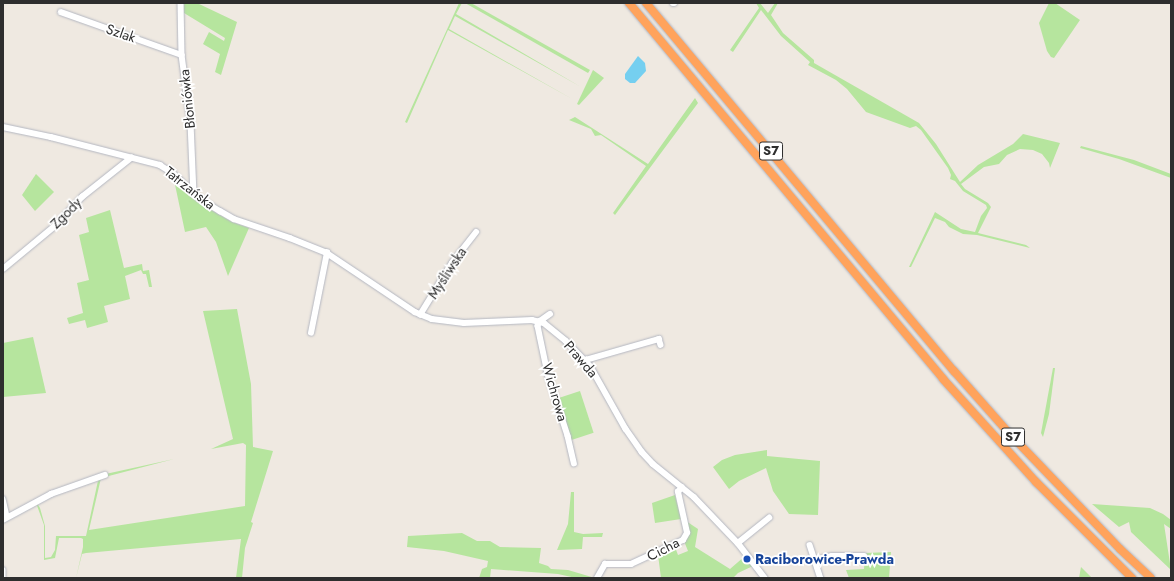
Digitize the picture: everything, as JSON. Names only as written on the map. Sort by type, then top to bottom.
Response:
[{"type":"highway","name":"S7","points":[[629,3],[943,379],[1036,482],[1132,578]]},
{"type":"highway","name":"S7","points":[[646,3],[954,371],[1018,442],[1120,549],[1151,578]]},
{"type":"street","name":"Błoniówka","points":[[182,3],[182,55],[190,123],[194,194]]},
{"type":"street","name":"Szlak","points":[[60,12],[182,55]]},
{"type":"street","name":"Tatrzańska","points":[[3,127],[153,162],[167,168],[194,194],[234,219],[290,238],[327,253]]},
{"type":"street","name":"Zgody","points":[[3,269],[55,226],[82,197],[131,158]]},
{"type":"street","name":"Myśliwska","points":[[420,315],[452,263],[476,232]]},
{"type":"street","points":[[311,333],[327,253],[420,315],[432,319],[464,323],[540,321],[550,314]]},
{"type":"street","name":"Prawda","points":[[540,321],[552,328],[586,360],[598,377],[626,428],[642,452],[653,464],[682,487],[738,543],[765,578]]},
{"type":"street","name":"Wichrowa","points":[[540,321],[538,326],[548,374],[568,436],[574,463]]},
{"type":"street","points":[[586,360],[659,340],[661,345]]},
{"type":"street","points":[[3,499],[5,519],[50,494],[105,475]]},
{"type":"street","name":"Cicha","points":[[597,578],[605,564],[631,564],[683,540],[687,533],[678,492],[682,487]]},
{"type":"street","points":[[738,543],[769,518]]},
{"type":"street","points":[[810,545],[821,578]]},
{"type":"street","points":[[816,560],[832,556],[864,556]]},
{"type":"street","points":[[3,570],[3,576]]},
{"type":"green space","points":[[184,3],[197,3],[237,22],[221,75],[215,72],[220,54],[203,44],[209,32],[224,41],[225,38],[184,13]]},
{"type":"green space","points":[[459,3],[462,3],[456,14],[581,87],[455,16],[449,29],[574,100],[448,30],[407,123],[405,122]]},
{"type":"green space","points":[[465,3],[471,3],[590,70],[588,73]]},
{"type":"green space","points":[[756,3],[760,3],[768,13],[775,3],[778,3],[771,15],[783,33],[814,60],[814,63],[919,123],[936,144],[960,182],[978,165],[1013,144],[1023,134],[1060,143],[1050,168],[1049,163],[1042,154],[1033,150],[1020,149],[1007,155],[999,164],[984,167],[961,184],[965,189],[988,203],[991,207],[978,233],[1026,245],[1030,248],[977,235],[963,234],[949,227],[945,222],[935,218],[911,267],[909,267],[935,212],[961,229],[975,232],[981,216],[987,208],[986,205],[963,191],[955,181],[950,179],[951,175],[948,168],[921,130],[916,126],[910,128],[866,112],[847,89],[836,80],[808,65],[810,62],[781,36],[761,10],[733,52],[730,50],[759,8]]},
{"type":"green space","points":[[1049,3],[1055,3],[1080,20],[1054,58],[1051,57],[1047,51],[1039,23]]},
{"type":"green space","points":[[593,70],[604,78],[579,105],[577,104]]},
{"type":"green space","points":[[695,98],[698,103],[615,215],[613,213],[646,166],[601,135],[595,136],[591,129],[569,120],[575,117],[648,164]]},
{"type":"green space","points":[[1081,146],[1134,160],[1171,174],[1171,178],[1119,159],[1080,148]]},
{"type":"green space","points":[[36,174],[54,192],[35,211],[22,195]]},
{"type":"green space","points":[[174,180],[211,210],[232,222],[249,228],[228,276],[216,242],[206,227],[185,232]]},
{"type":"green space","points":[[110,210],[124,268],[142,264],[143,271],[149,270],[152,287],[149,287],[146,274],[143,274],[141,270],[125,276],[130,299],[104,306],[108,322],[87,328],[85,320],[69,324],[67,318],[83,313],[77,283],[89,280],[79,235],[89,232],[86,218]]},
{"type":"green space","points":[[237,309],[251,384],[253,447],[273,451],[251,522],[253,523],[245,548],[242,578],[236,578],[241,539],[86,553],[82,554],[76,578],[83,547],[83,539],[59,538],[55,558],[44,560],[44,525],[35,500],[40,508],[45,526],[45,558],[51,557],[55,550],[56,536],[86,536],[99,476],[101,475],[174,459],[101,478],[89,530],[245,506],[246,445],[243,443],[211,449],[233,439],[203,311]]},
{"type":"green space","points":[[33,337],[46,393],[3,397],[3,343]]},
{"type":"green space","points":[[1053,368],[1055,368],[1049,414],[1043,437],[1041,433]]},
{"type":"green space","points":[[580,391],[594,433],[571,440],[557,398]]},
{"type":"green space","points":[[767,450],[767,456],[820,461],[818,515],[789,514],[773,491],[766,468],[739,481],[729,489],[713,467],[722,460],[735,455]]},
{"type":"green space","points":[[571,492],[574,492],[574,532],[583,534],[603,533],[602,537],[583,537],[582,549],[557,550],[568,524]]},
{"type":"green space","points":[[675,495],[681,519],[655,523],[652,503]]},
{"type":"green space","points":[[1092,504],[1150,508],[1163,514],[1171,520],[1171,529],[1164,524],[1171,570],[1131,532],[1129,522],[1119,527]]},
{"type":"green space","points":[[686,521],[698,529],[695,547],[730,569],[745,556],[753,566],[738,573],[733,578],[661,578],[658,555],[675,547],[678,555],[688,551],[684,541]]},
{"type":"green space","points":[[462,533],[477,541],[490,541],[500,547],[541,548],[539,563],[548,566],[551,569],[568,570],[595,578],[576,578],[558,574],[491,569],[490,578],[479,578],[482,569],[487,567],[488,561],[444,551],[407,547],[408,536]]},
{"type":"green space","points":[[891,552],[889,578],[849,578],[846,570],[864,569],[865,553]]},
{"type":"green space","points":[[1081,567],[1092,578],[1079,578]]},
{"type":"water","points":[[638,56],[645,63],[646,71],[635,83],[630,83],[625,79],[625,74]]},
{"type":"place","name":"Raciborowice-Prawda","points":[[747,559]]}]
